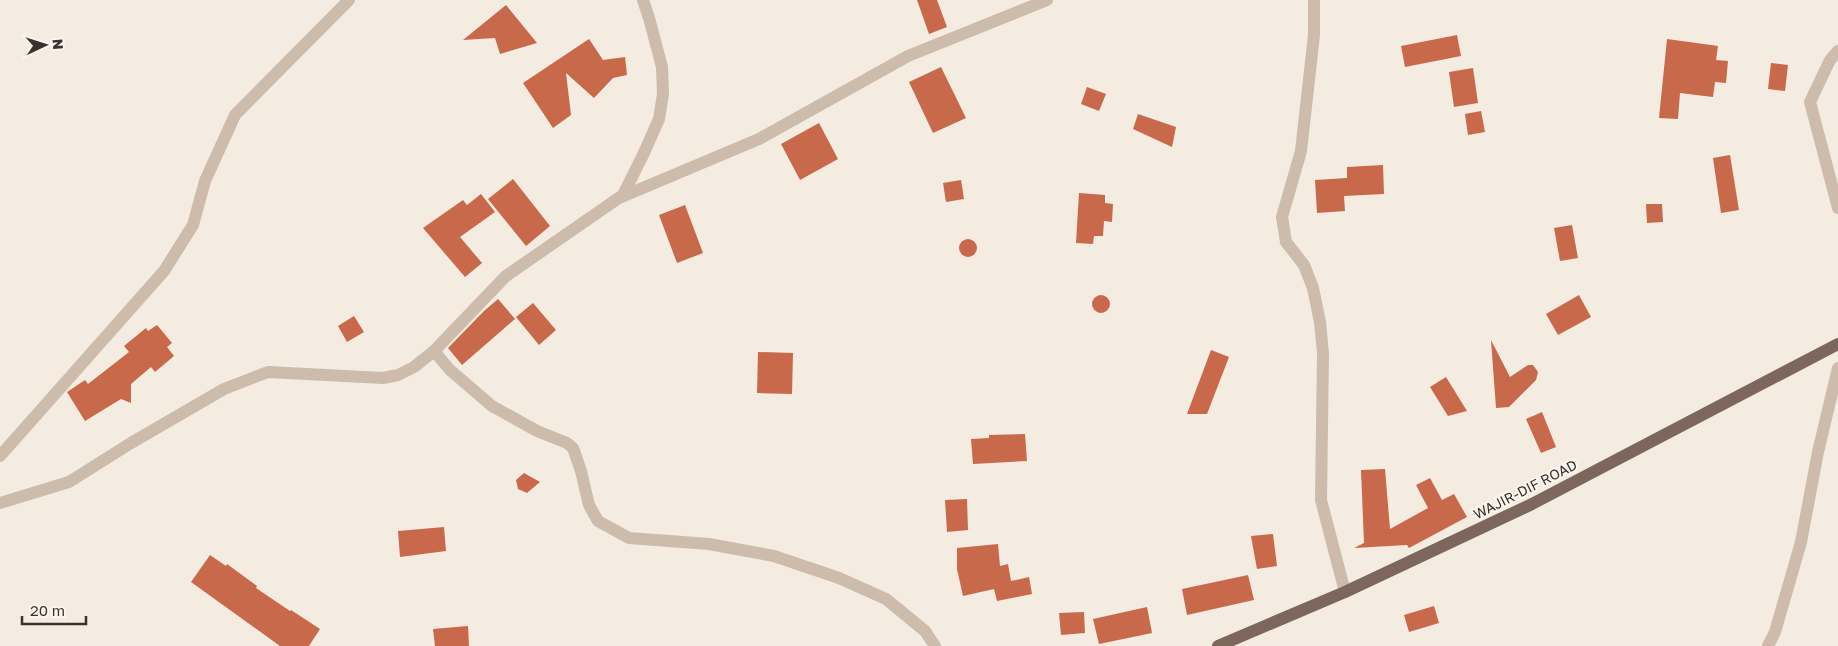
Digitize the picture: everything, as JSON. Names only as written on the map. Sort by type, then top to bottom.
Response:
[{"type":"main road","name":"WAJIR-DIF ROAD","points":[[1218,646],[1345,592],[1532,504],[1838,344]]},
{"type":"street","points":[[0,456],[164,271],[193,225],[205,181],[235,115],[349,0]]},
{"type":"street","points":[[0,503],[69,482],[224,389],[268,372],[383,378],[398,375],[414,367],[434,352],[506,276],[623,195],[659,119],[662,94],[662,67],[643,0]]},
{"type":"street","points":[[619,198],[759,139],[908,56],[1047,0]]},
{"type":"street","points":[[1314,0],[1314,35],[1301,151],[1282,217],[1286,242],[1304,265],[1313,288],[1320,322],[1323,353],[1321,500],[1345,592]]},
{"type":"street","points":[[1838,51],[1830,60],[1810,102],[1838,208]]},
{"type":"street","points":[[434,352],[450,370],[492,406],[538,431],[567,443],[573,448],[582,471],[589,505],[598,521],[629,538],[709,544],[774,556],[839,578],[886,599],[925,631],[935,646]]},
{"type":"street","points":[[1768,646],[1801,542],[1818,452],[1838,368]]},
{"type":"building","points":[[917,0],[937,0],[947,27],[929,34]]},
{"type":"building","points":[[506,5],[537,43],[500,54],[495,38],[463,40]]},
{"type":"building","points":[[1457,35],[1461,56],[1405,67],[1401,46]]},
{"type":"building","points":[[589,39],[603,60],[625,57],[627,75],[613,78],[594,98],[566,73],[571,115],[553,128],[523,83]]},
{"type":"building","points":[[1667,39],[1718,46],[1716,60],[1728,61],[1726,83],[1715,82],[1713,97],[1680,93],[1678,119],[1659,118]]},
{"type":"building","points":[[1771,63],[1788,65],[1785,91],[1768,89]]},
{"type":"building","points":[[941,67],[966,118],[933,133],[909,82]]},
{"type":"building","points":[[1473,68],[1478,103],[1454,107],[1449,72]]},
{"type":"building","points":[[1087,87],[1106,94],[1099,111],[1081,104]]},
{"type":"building","points":[[1481,111],[1485,132],[1468,135],[1465,114]]},
{"type":"building","points":[[1138,114],[1176,127],[1172,147],[1133,129]]},
{"type":"building","points":[[819,123],[838,159],[800,180],[781,144]]},
{"type":"building","points":[[1730,155],[1739,210],[1721,213],[1713,158]]},
{"type":"building","points":[[1383,165],[1384,194],[1344,196],[1345,211],[1317,213],[1315,180],[1347,178],[1347,167]]},
{"type":"building","points":[[513,179],[550,226],[526,246],[488,199]]},
{"type":"building","points":[[961,180],[964,199],[946,202],[943,183]]},
{"type":"building","points":[[1079,193],[1105,195],[1105,203],[1113,204],[1112,222],[1104,221],[1103,236],[1094,236],[1093,244],[1076,243]]},
{"type":"building","points":[[481,194],[495,212],[460,237],[482,263],[465,277],[423,228],[463,200],[467,205]]},
{"type":"building","points":[[1646,204],[1662,204],[1663,222],[1647,223]]},
{"type":"building","points":[[685,205],[703,253],[677,263],[659,215]]},
{"type":"building","points":[[1572,225],[1578,258],[1560,261],[1554,228]]},
{"type":"building","points":[[968,239],[974,242],[977,248],[974,254],[968,257],[962,254],[959,248],[962,242]]},
{"type":"building","points":[[1101,295],[1107,298],[1110,304],[1107,310],[1101,313],[1095,310],[1092,304],[1095,298]]},
{"type":"building","points":[[1579,295],[1591,317],[1558,335],[1546,314]]},
{"type":"building","points":[[498,299],[515,319],[462,365],[448,348]]},
{"type":"building","points":[[533,303],[556,330],[539,345],[516,317]]},
{"type":"building","points":[[354,316],[364,332],[347,342],[338,326]]},
{"type":"building","points":[[157,325],[172,343],[167,347],[174,356],[155,372],[151,367],[131,384],[131,403],[121,399],[85,421],[67,392],[85,380],[88,384],[129,352],[124,346],[146,328],[148,331]]},
{"type":"building","points":[[1491,340],[1510,377],[1528,365],[1533,365],[1538,372],[1536,380],[1509,407],[1496,408]]},
{"type":"building","points":[[1211,350],[1229,357],[1207,414],[1187,414]]},
{"type":"building","points":[[758,352],[793,353],[792,394],[757,393]]},
{"type":"building","points":[[1446,377],[1467,411],[1448,416],[1430,387]]},
{"type":"building","points":[[1542,412],[1556,447],[1541,453],[1526,419]]},
{"type":"building","points":[[1025,434],[1027,461],[973,464],[971,439],[989,438],[989,435]]},
{"type":"building","points":[[1385,469],[1390,529],[1428,508],[1416,485],[1430,478],[1442,500],[1454,494],[1467,517],[1409,548],[1407,545],[1354,548],[1364,543],[1361,470]]},
{"type":"building","points":[[524,473],[540,482],[527,493],[518,489],[516,480]]},
{"type":"building","points":[[967,499],[968,530],[947,532],[945,500]]},
{"type":"building","points":[[444,527],[446,551],[400,557],[398,531]]},
{"type":"building","points":[[1273,534],[1277,566],[1257,569],[1251,536]]},
{"type":"building","points":[[998,544],[1000,566],[1008,564],[1011,581],[1029,577],[1032,594],[997,601],[994,589],[963,596],[957,569],[957,548]]},
{"type":"building","points":[[210,555],[226,566],[227,564],[257,586],[256,588],[320,629],[309,646],[280,646],[191,582]]},
{"type":"building","points":[[1248,575],[1254,600],[1187,615],[1182,589]]},
{"type":"building","points":[[1434,606],[1439,623],[1409,632],[1404,615]]},
{"type":"building","points":[[1147,607],[1152,633],[1099,644],[1093,619]]},
{"type":"building","points":[[1084,612],[1085,633],[1061,635],[1059,613]]},
{"type":"building","points":[[468,626],[469,646],[435,646],[433,629]]}]
